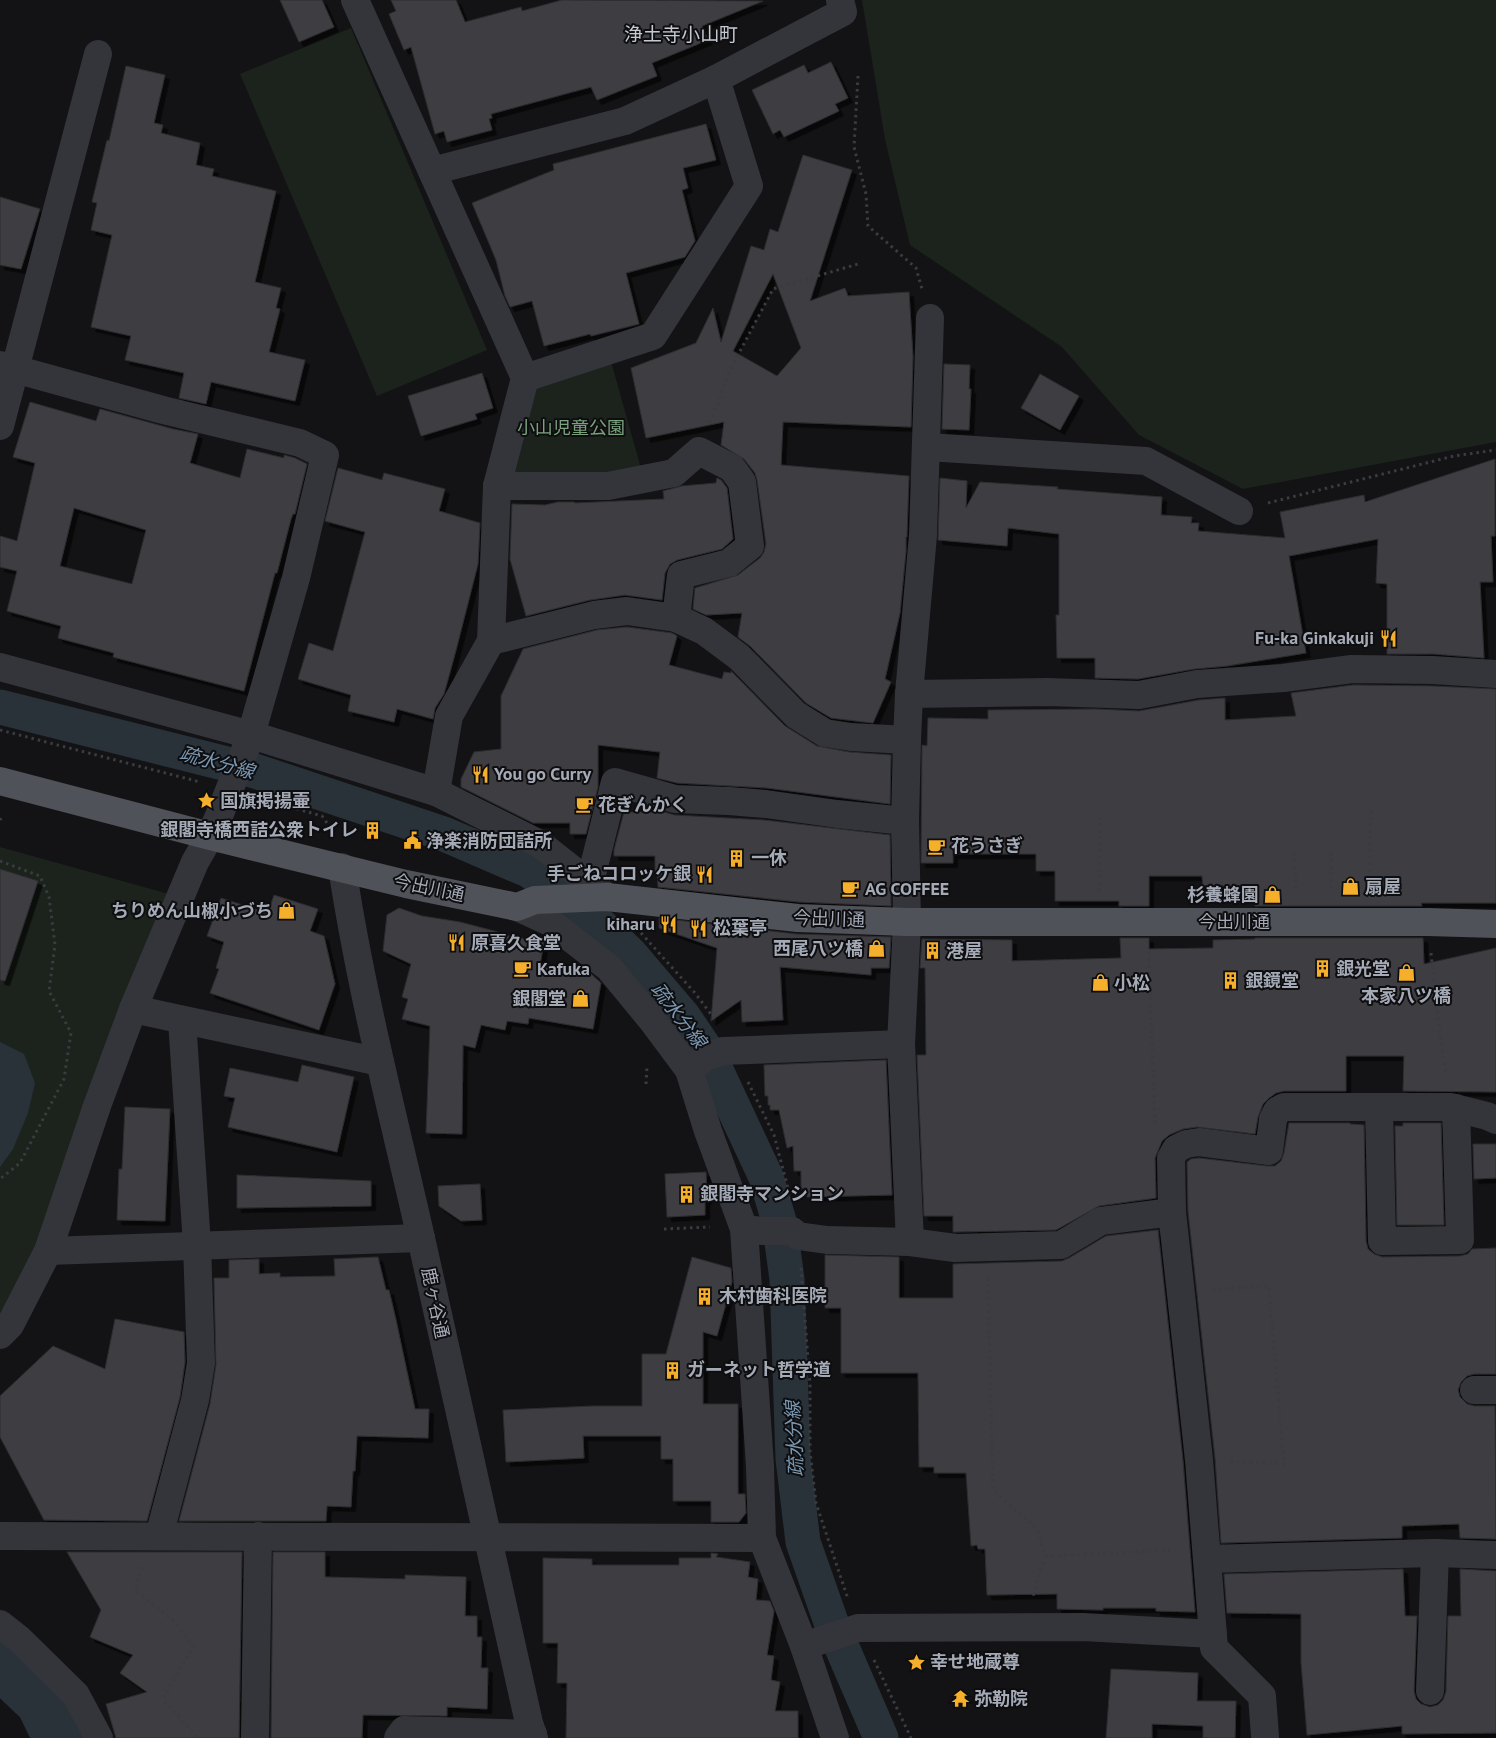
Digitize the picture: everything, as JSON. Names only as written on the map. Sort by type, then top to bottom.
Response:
[{"type":"main road","name":"今出川通","points":[[0,781],[210,836],[406,884],[517,907],[535,900],[594,892],[798,918],[907,922],[1428,922],[1496,924]]},
{"type":"street","points":[[355,0],[525,378],[498,486],[491,641],[449,716],[436,792]]},
{"type":"street","points":[[432,171],[625,121],[716,79],[843,12],[840,0]]},
{"type":"street","points":[[0,426],[7,367],[98,54]]},
{"type":"street","points":[[525,378],[653,336],[749,186],[716,79]]},
{"type":"street","points":[[910,1242],[901,1044],[907,922],[905,821],[909,694],[923,535],[930,318]]},
{"type":"street","points":[[0,1335],[10,1325],[48,1251],[97,1106],[134,1009],[195,862],[210,836],[296,578],[325,455],[300,443],[163,410],[7,367]]},
{"type":"street","points":[[927,447],[1146,461],[1238,510]]},
{"type":"street","points":[[498,486],[608,486],[674,473],[699,451],[732,468],[742,482],[750,546],[729,563],[681,575],[676,618]]},
{"type":"street","points":[[491,641],[594,615],[627,611],[676,618],[704,631],[739,657],[796,715],[825,733],[851,737],[907,740]]},
{"type":"street","points":[[0,667],[234,765],[436,792],[540,844],[594,892]]},
{"type":"street","points":[[909,694],[1047,692],[1139,695],[1198,684],[1283,678],[1352,669],[1433,670],[1496,674]]},
{"type":"street","points":[[594,892],[615,782],[675,799],[729,800],[905,821]]},
{"type":"street","name":"鹿ヶ谷通","points":[[342,867],[347,903],[380,1062],[534,1736]]},
{"type":"street","points":[[517,907],[550,922],[609,968],[651,1019],[706,1059],[901,1044]]},
{"type":"street","points":[[134,1009],[380,1062]]},
{"type":"street","points":[[156,1536],[195,1400],[201,1363],[197,1245],[182,1020]]},
{"type":"street","points":[[706,1059],[708,1132],[744,1228],[760,1466],[762,1538],[834,1636],[835,1738]]},
{"type":"street","points":[[1265,1736],[1262,1696],[1214,1648],[1199,1460],[1172,1212],[1171,1158],[1176,1149],[1186,1144],[1199,1142],[1269,1151],[1273,1119],[1277,1111],[1284,1107],[1454,1107],[1496,1120]]},
{"type":"street","points":[[1379,1108],[1382,1241],[1460,1240],[1454,1107]]},
{"type":"street","points":[[744,1228],[827,1240],[910,1242],[955,1248],[1061,1245],[1102,1221],[1172,1212]]},
{"type":"street","points":[[48,1251],[421,1238]]},
{"type":"street","points":[[0,1536],[762,1538]]},
{"type":"street","points":[[255,1738],[258,1536]]},
{"type":"street","points":[[1207,1554],[1435,1553],[1496,1555]]},
{"type":"street","points":[[1430,1691],[1435,1553]]},
{"type":"street","points":[[0,1624],[20,1638],[76,1695],[99,1738]]},
{"type":"street","points":[[834,1636],[1031,1627],[1082,1627],[1213,1634]]},
{"type":"street","points":[[398,1738],[404,1730],[534,1736]]},
{"type":"path","points":[[858,76],[854,147],[866,194],[868,226],[916,268],[930,318]]},
{"type":"path","points":[[699,451],[730,370],[773,289],[858,264]]},
{"type":"path","points":[[1238,510],[1454,456],[1496,450]]},
{"type":"path","points":[[0,730],[234,765]]},
{"type":"path","points":[[257,797],[322,816],[335,835]]},
{"type":"path","points":[[1369,893],[1371,810]]},
{"type":"path","points":[[1099,923],[1100,812]]},
{"type":"path","points":[[1295,853],[1296,922]]},
{"type":"path","points":[[1331,853],[1332,922]]},
{"type":"path","points":[[0,861],[40,876],[48,897],[56,945],[49,991],[71,1033],[64,1079],[20,1164],[0,1179]]},
{"type":"path","points":[[1428,922],[1440,1036],[1454,1107]]},
{"type":"path","points":[[1148,923],[1156,1142],[1176,1149]]},
{"type":"path","points":[[664,1228],[733,1226],[744,1228]]},
{"type":"path","points":[[787,1233],[810,1385],[810,1451],[834,1636],[911,1738]]},
{"type":"path","points":[[988,1247],[993,1490],[1038,1530],[1045,1556],[1033,1594],[1031,1627]]},
{"type":"path","points":[[1181,1290],[1269,1287],[1284,1464],[1199,1460]]},
{"type":"path","points":[[156,1536],[135,1590],[174,1622],[193,1646],[162,1699],[198,1738]]},
{"type":"path","points":[[1045,1556],[1207,1554]]},
{"type":"green space","points":[[862,0],[1496,0],[1496,442],[1243,489],[1139,435],[1062,347],[910,245],[885,139]]},
{"type":"green space","points":[[351,28],[487,350],[377,396],[240,74]]},
{"type":"green space","name":"小山児童公園","points":[[608,351],[644,479],[497,486],[525,378]]},
{"type":"green space","points":[[0,847],[169,894],[37,1249],[0,1319]]},
{"type":"shaded area","points":[[0,1042],[24,1054],[35,1083],[28,1113],[13,1149],[0,1167]]},
{"type":"building","points":[[280,0],[322,0],[334,27],[299,42]]},
{"type":"building","points":[[391,0],[456,0],[465,22],[521,7],[522,11],[562,0],[763,1],[702,26],[708,40],[652,63],[657,76],[597,100],[591,87],[491,114],[492,118],[489,119],[492,130],[447,142],[444,131],[435,134],[411,47],[404,50],[389,14],[396,11]]},
{"type":"building","points":[[831,62],[848,98],[835,104],[839,111],[784,137],[780,130],[773,134],[752,90],[804,65],[808,73]]},
{"type":"building","points":[[126,66],[165,75],[154,123],[163,125],[161,133],[200,143],[196,165],[214,169],[212,176],[276,191],[255,282],[281,288],[276,308],[280,309],[269,352],[305,360],[295,401],[211,382],[206,404],[179,398],[184,373],[125,360],[131,336],[91,327],[112,235],[91,230],[97,203],[92,202],[107,140],[109,141]]},
{"type":"building","points":[[706,124],[716,160],[683,168],[688,188],[682,190],[695,241],[685,257],[626,273],[639,324],[544,346],[532,301],[510,307],[505,296],[496,260],[472,203],[554,170],[553,164]]},
{"type":"building","points":[[803,155],[852,170],[810,301],[845,288],[848,296],[909,292],[913,357],[911,427],[783,422],[781,465],[909,476],[907,537],[900,613],[885,679],[891,682],[873,723],[831,718],[806,703],[750,646],[738,637],[742,613],[706,615],[693,609],[695,588],[738,575],[760,558],[764,552],[766,544],[757,480],[755,473],[744,459],[721,445],[724,422],[646,438],[631,368],[696,343],[713,308],[721,342],[751,246],[764,250],[770,229],[778,232]],"holes":[[[773,274],[801,348],[777,376],[733,351]]]},
{"type":"building","points":[[0,197],[40,209],[21,269],[0,265]]},
{"type":"building","points":[[944,364],[970,365],[969,430],[942,429]]},
{"type":"building","points":[[482,373],[493,408],[475,414],[477,419],[421,436],[408,396]]},
{"type":"building","points":[[1040,374],[1079,396],[1060,430],[1021,408]]},
{"type":"building","points":[[30,402],[96,421],[100,409],[198,434],[190,463],[240,478],[247,449],[284,458],[284,455],[307,464],[295,514],[293,514],[291,519],[277,573],[275,573],[244,691],[113,657],[114,653],[58,638],[61,626],[7,611],[17,571],[0,567],[0,536],[17,541],[35,463],[13,457]],"holes":[[[74,508],[146,530],[132,584],[60,566]]]},
{"type":"building","points":[[1495,459],[1495,536],[1491,536],[1493,582],[1480,582],[1484,658],[1434,654],[1387,654],[1387,584],[1376,583],[1378,539],[1289,556],[1306,653],[1138,679],[1095,678],[1095,658],[1057,658],[1056,615],[1059,615],[1059,534],[1008,528],[1007,546],[938,540],[940,478],[967,481],[966,508],[980,482],[1058,487],[1057,489],[1162,497],[1161,515],[1192,517],[1191,523],[1199,523],[1198,531],[1285,538],[1280,512],[1364,495],[1365,502]]},
{"type":"building","points":[[338,468],[382,480],[384,473],[445,489],[439,511],[480,523],[478,564],[444,694],[435,708],[433,719],[397,709],[394,722],[348,711],[351,695],[298,679],[309,643],[333,651],[365,532],[325,521]]},
{"type":"building","points":[[717,478],[727,488],[733,539],[722,549],[677,560],[670,564],[665,573],[662,600],[625,595],[590,600],[526,616],[510,559],[512,504],[545,505],[558,502],[664,499],[663,491],[682,486],[716,483]]},
{"type":"building","points":[[627,627],[672,633],[677,636],[669,665],[722,679],[724,672],[731,673],[731,671],[785,726],[817,746],[849,752],[891,755],[890,804],[767,788],[677,783],[657,778],[660,752],[598,745],[598,787],[586,834],[570,834],[570,823],[533,823],[461,787],[461,779],[474,752],[501,749],[501,696],[523,649],[597,630]]},
{"type":"building","points":[[1353,685],[1496,689],[1496,903],[1421,903],[1422,906],[1255,906],[1254,886],[1203,886],[1202,876],[1149,876],[1149,906],[1119,906],[1119,901],[1055,901],[1055,871],[1036,871],[1036,854],[953,854],[953,863],[921,863],[922,745],[927,746],[928,718],[988,719],[988,710],[1095,709],[1139,711],[1199,700],[1225,698],[1225,720],[1296,716],[1291,693]]},
{"type":"building","points":[[654,809],[674,815],[764,820],[890,835],[891,906],[799,902],[658,887],[657,872],[655,872],[655,856],[614,856],[624,812],[654,812]]},
{"type":"building","points":[[0,869],[38,881],[5,981],[0,980]]},
{"type":"building","points":[[274,895],[318,909],[310,931],[324,936],[335,984],[319,1030],[210,993],[219,969],[216,968],[224,942],[207,936],[221,898],[268,913]]},
{"type":"building","points":[[399,908],[422,916],[460,922],[498,932],[498,934],[544,942],[540,965],[589,972],[601,983],[593,1029],[529,1018],[528,1024],[507,1021],[505,1030],[481,1025],[475,1048],[463,1045],[462,1134],[426,1133],[430,1026],[402,1019],[408,999],[402,997],[411,964],[383,951],[387,915]]},
{"type":"building","points":[[659,918],[796,934],[891,937],[889,968],[871,968],[871,975],[780,967],[783,1020],[742,1022],[741,1000],[711,1021],[717,948],[659,928]]},
{"type":"building","points":[[1120,938],[1149,938],[1149,949],[1213,948],[1213,940],[1255,938],[1423,938],[1424,964],[1496,948],[1496,1092],[1403,1091],[1404,1056],[1346,1056],[1346,1091],[1284,1091],[1276,1093],[1263,1104],[1255,1134],[1197,1127],[1183,1129],[1169,1135],[1162,1141],[1155,1158],[1156,1198],[1099,1206],[1056,1230],[953,1232],[953,1216],[924,1216],[917,1055],[926,1055],[925,968],[920,968],[922,939],[1012,940],[1012,961],[1121,958]]},
{"type":"building","points":[[886,1060],[892,1195],[807,1197],[807,1188],[801,1189],[801,1171],[794,1171],[793,1146],[787,1148],[779,1110],[770,1110],[768,1096],[765,1096],[764,1065]]},
{"type":"building","points":[[302,1065],[354,1077],[337,1152],[228,1127],[235,1098],[224,1096],[230,1068],[298,1082]]},
{"type":"building","points":[[125,1107],[170,1109],[165,1221],[117,1220],[119,1169],[122,1169]]},
{"type":"building","points":[[1289,1123],[1350,1123],[1364,1125],[1366,1241],[1368,1249],[1374,1254],[1382,1257],[1460,1256],[1468,1254],[1472,1249],[1496,1248],[1496,1374],[1474,1374],[1467,1376],[1461,1382],[1458,1390],[1460,1397],[1467,1404],[1495,1406],[1496,1539],[1460,1538],[1459,1524],[1402,1526],[1402,1538],[1221,1543],[1215,1458],[1188,1211],[1187,1162],[1191,1159],[1199,1158],[1275,1166],[1281,1161],[1284,1153]]},
{"type":"building","points":[[1403,1123],[1441,1123],[1444,1225],[1397,1225],[1395,1126],[1403,1126]]},
{"type":"building","points":[[1473,1144],[1496,1144],[1496,1178],[1474,1179]]},
{"type":"building","name":"銀閣寺マンション","points":[[706,1172],[707,1200],[705,1200],[705,1215],[667,1217],[665,1174]]},
{"type":"building","points":[[237,1175],[371,1181],[371,1206],[237,1208]]},
{"type":"building","points":[[480,1184],[482,1220],[461,1221],[439,1206],[438,1186]]},
{"type":"building","points":[[1158,1230],[1183,1461],[1195,1612],[1156,1611],[1156,1608],[1057,1609],[1057,1594],[987,1595],[985,1549],[978,1549],[977,1545],[971,1546],[966,1473],[934,1473],[934,1467],[919,1467],[918,1373],[841,1373],[841,1308],[825,1308],[825,1255],[899,1257],[899,1298],[953,1298],[953,1264],[1062,1261],[1106,1236]]},
{"type":"building","points":[[378,1257],[386,1290],[389,1290],[415,1409],[429,1409],[428,1438],[357,1436],[351,1507],[327,1506],[326,1521],[179,1521],[210,1404],[216,1365],[214,1278],[229,1278],[229,1260],[259,1259],[259,1274],[280,1273],[280,1277],[335,1276],[334,1259]]},
{"type":"building","points":[[692,1257],[731,1268],[732,1282],[717,1336],[703,1332],[703,1404],[738,1404],[738,1494],[745,1494],[746,1513],[739,1522],[711,1522],[711,1501],[673,1501],[673,1459],[661,1459],[661,1436],[583,1436],[584,1458],[506,1462],[503,1410],[642,1406],[642,1354],[666,1354]]},
{"type":"building","points":[[115,1319],[184,1332],[185,1362],[180,1397],[147,1521],[44,1520],[0,1437],[0,1396],[53,1346],[105,1369]]},
{"type":"building","points":[[67,1552],[242,1552],[239,1738],[116,1738],[106,1704],[147,1692],[120,1673],[133,1655],[90,1637],[101,1610]]},
{"type":"building","points":[[273,1552],[325,1552],[325,1577],[405,1579],[405,1575],[466,1577],[465,1616],[477,1616],[477,1637],[482,1637],[481,1668],[488,1668],[487,1709],[447,1707],[447,1716],[363,1715],[362,1738],[271,1738]]},
{"type":"building","points":[[711,1553],[718,1554],[716,1557],[750,1562],[748,1577],[758,1579],[756,1600],[770,1601],[774,1611],[767,1655],[774,1656],[771,1680],[780,1682],[775,1711],[798,1711],[798,1738],[566,1738],[567,1683],[557,1683],[558,1643],[543,1643],[543,1558],[592,1559],[592,1565],[679,1565],[679,1558],[711,1558]]},
{"type":"building","points":[[1403,1569],[1405,1616],[1417,1616],[1414,1691],[1416,1699],[1421,1704],[1430,1707],[1438,1705],[1443,1700],[1446,1692],[1448,1616],[1461,1616],[1460,1569],[1496,1571],[1496,1733],[1402,1734],[1402,1726],[1307,1735],[1301,1662],[1301,1614],[1227,1613],[1224,1574]]},
{"type":"building","points":[[1111,1669],[1198,1673],[1197,1701],[1236,1701],[1235,1738],[1203,1738],[1203,1726],[1152,1724],[1152,1738],[1106,1738]]},
{"type":"waterway","name":"疏水分線","points":[[0,707],[255,771],[444,834],[530,871],[584,910],[631,955],[683,1016],[708,1053],[766,1177],[779,1221],[787,1279],[793,1459],[803,1542],[831,1622],[881,1738]]},
{"type":"waterway","points":[[0,1656],[45,1699],[64,1738]]},
{"type":"place","name":"Fu-ka Ginkakuji","points":[[1388,638]]},
{"type":"place","name":"You go Curry","points":[[480,774]]},
{"type":"place","name":"国旗掲揚壷","points":[[206,801]]},
{"type":"place","name":"花ぎんかく","points":[[584,805]]},
{"type":"place","name":"銀閣寺橋西詰公衆トイレ","points":[[372,830]]},
{"type":"place","name":"浄楽消防団詰所","points":[[412,841]]},
{"type":"place","name":"花うさぎ","points":[[937,846]]},
{"type":"place","name":"一休","points":[[737,858]]},
{"type":"place","name":"手ごねコロッケ銀","points":[[705,874]]},
{"type":"place","name":"扇屋","points":[[1351,887]]},
{"type":"place","name":"AG COFFEE","points":[[851,889]]},
{"type":"place","name":"杉養蜂園","points":[[1273,895]]},
{"type":"place","name":"ちりめん山椒小づち","points":[[287,911]]},
{"type":"place","name":"kiharu","points":[[669,924]]},
{"type":"place","name":"松葉亭","points":[[699,928]]},
{"type":"place","name":"原喜久食堂","points":[[457,943]]},
{"type":"place","name":"西尾八ツ橋","points":[[877,949]]},
{"type":"place","name":"港屋","points":[[932,951]]},
{"type":"place","name":"Kafuka","points":[[523,969]]},
{"type":"place","name":"銀光堂","points":[[1322,969]]},
{"type":"place","name":"本家八ツ橋","points":[[1406,973]]},
{"type":"place","name":"銀鏡堂","points":[[1231,981]]},
{"type":"place","name":"小松","points":[[1100,983]]},
{"type":"place","name":"銀閣堂","points":[[580,999]]},
{"type":"place","name":"銀閣寺マンション","points":[[686,1194]]},
{"type":"place","name":"木村歯科医院","points":[[705,1296]]},
{"type":"place","name":"ガーネット哲学道","points":[[673,1370]]},
{"type":"place","name":"幸せ地蔵尊","points":[[916,1662]]},
{"type":"place","name":"弥勒院","points":[[960,1699]]},
{"type":"district","name":"浄土寺小山町","points":[[681,34]]}]
